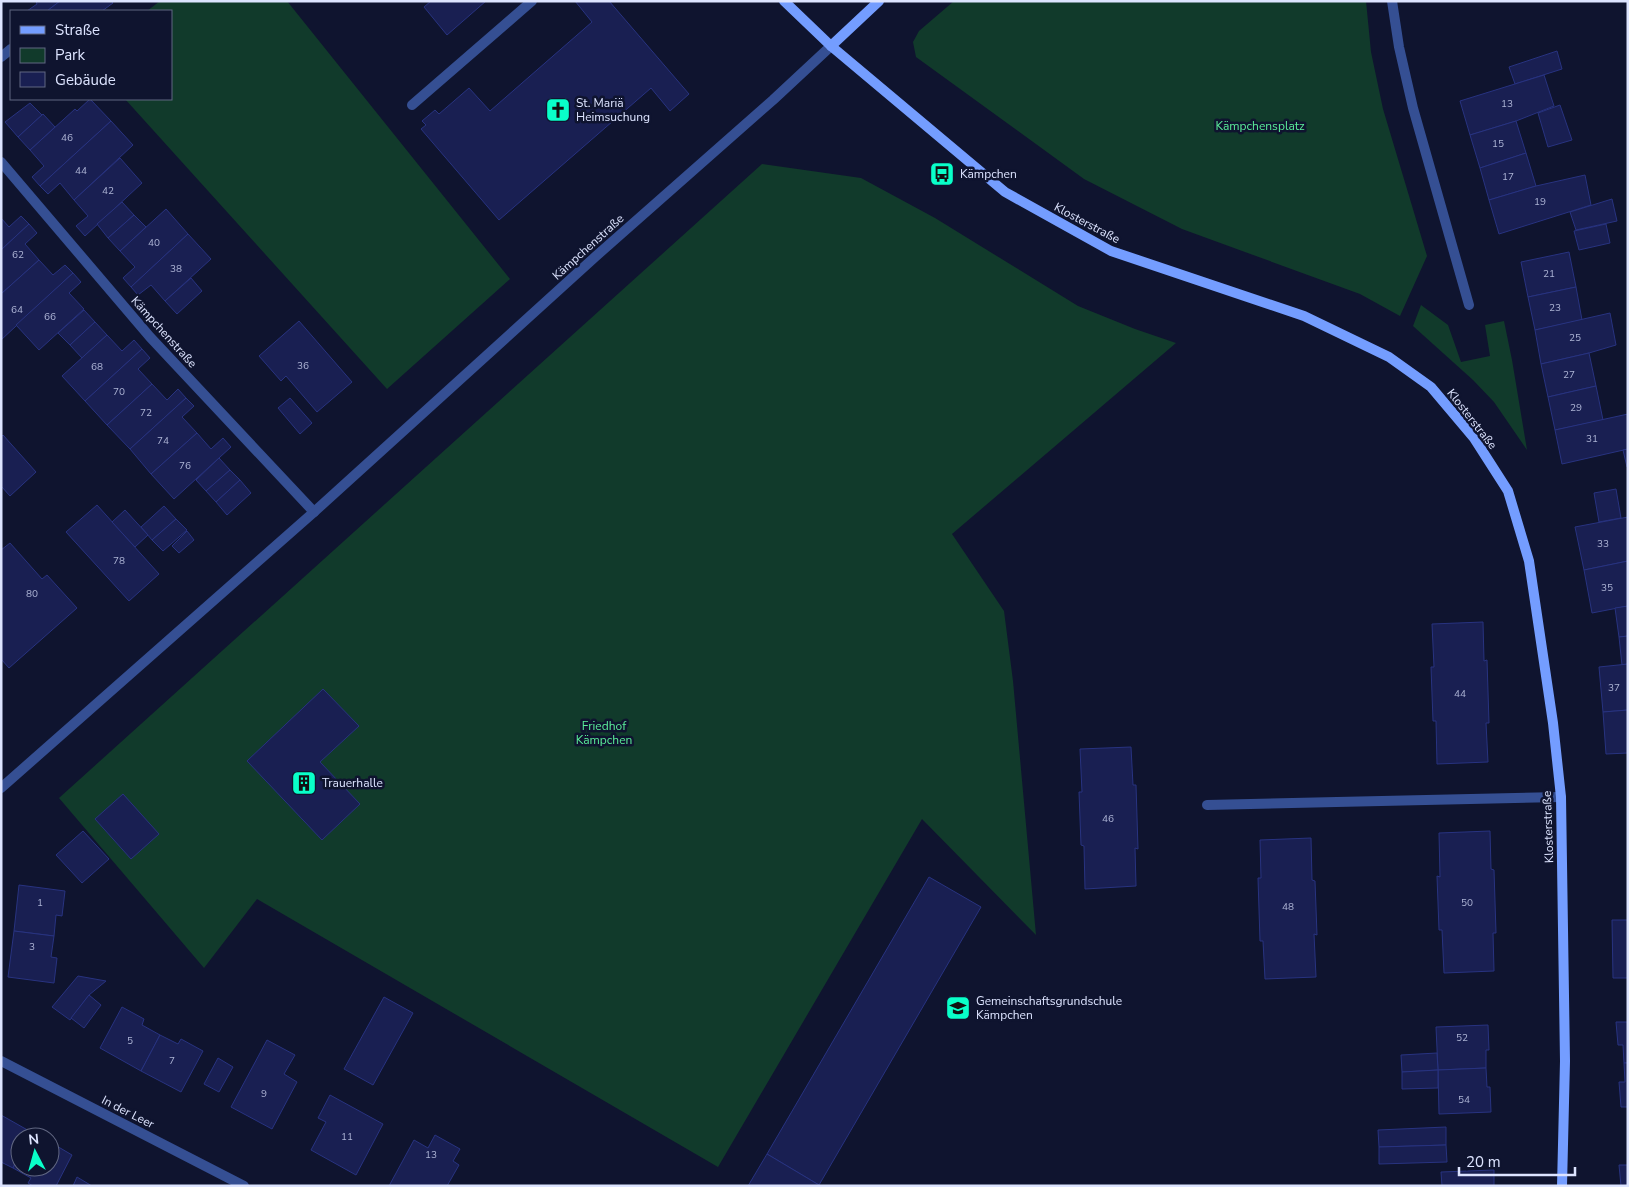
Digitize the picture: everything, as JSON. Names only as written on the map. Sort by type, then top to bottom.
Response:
[{"type":"main road","name":"Klosterstraße","points":[[784,1],[831,46],[1005,192],[1111,251],[1304,316],[1389,357],[1430,387],[1474,438],[1508,491],[1529,562],[1553,723],[1561,797],[1565,1061],[1562,1186]]},
{"type":"main road","name":"Kämpchenstraße","points":[[831,46],[879,1]]},
{"type":"street","points":[[412,106],[532,1]]},
{"type":"street","points":[[1404,1],[1392,2],[1399,47],[1413,108],[1469,305]]},
{"type":"street","name":"Kämpchenstraße","points":[[1,788],[314,512],[831,46]]},
{"type":"street","name":"Kämpchenstraße","points":[[1,162],[150,337],[314,512]]},
{"type":"street","points":[[1207,805],[1561,797]]},
{"type":"street","name":"In der Leer","points":[[1,1061],[244,1186]]},
{"type":"green space","points":[[160,1],[287,1],[510,279],[387,389],[126,100],[172,100],[172,10],[148,10]]},
{"type":"green space","name":"Kämpchensplatz","points":[[954,1],[1366,1],[1371,52],[1383,109],[1427,256],[1400,316],[1360,294],[1182,229],[1084,179],[916,57],[913,42],[919,31]]},
{"type":"green space","name":"Friedhof Kämpchen","points":[[762,164],[861,178],[935,218],[1078,306],[1176,343],[952,534],[1004,611],[1013,681],[1036,935],[922,819],[718,1167],[257,899],[204,968],[59,798]]},
{"type":"green space","points":[[1421,305],[1448,325],[1461,362],[1490,356],[1485,325],[1504,321],[1527,450],[1494,402],[1473,380],[1413,326]]},
{"type":"building","points":[[36,1],[60,1],[48,10],[28,10],[37,4]]},
{"type":"building","points":[[60,1],[111,1],[113,3],[103,10],[48,10]]},
{"type":"building","points":[[431,1],[486,1],[447,35],[424,7]]},
{"type":"building","name":"St. Mariä Heimsuchung","points":[[575,1],[609,1],[689,94],[670,111],[651,88],[499,220],[421,129],[426,125],[422,121],[435,110],[439,114],[469,88],[490,111],[592,22]]},
{"type":"building","points":[[1557,51],[1562,69],[1515,84],[1509,67]]},
{"type":"building","points":[[1544,75],[1554,106],[1516,121],[1470,135],[1460,101]]},
{"type":"building","points":[[91,100],[111,121],[40,186],[32,177],[44,166],[30,150],[75,109],[77,111]]},
{"type":"building","points":[[30,103],[42,115],[18,137],[5,122]]},
{"type":"building","points":[[1560,105],[1572,140],[1548,147],[1538,113]]},
{"type":"building","points":[[43,114],[55,127],[30,150],[18,137]]},
{"type":"building","points":[[111,121],[133,145],[74,200],[60,183],[48,194],[40,186]]},
{"type":"building","points":[[1516,121],[1526,153],[1480,168],[1470,135]]},
{"type":"building","points":[[1526,153],[1536,186],[1489,200],[1480,168]]},
{"type":"building","points":[[120,158],[142,183],[85,236],[76,226],[88,216],[74,200]]},
{"type":"building","points":[[1585,175],[1591,205],[1499,234],[1489,200],[1536,186]]},
{"type":"building","points":[[1612,199],[1617,221],[1576,230],[1570,212]]},
{"type":"building","points":[[122,202],[134,215],[108,238],[97,224]]},
{"type":"building","points":[[166,209],[188,234],[131,287],[123,278],[135,267],[120,251]]},
{"type":"building","points":[[134,215],[146,227],[120,251],[108,238]]},
{"type":"building","points":[[21,216],[29,224],[1,250],[1,218],[9,227]]},
{"type":"building","points":[[29,224],[37,233],[25,244],[39,260],[1,294],[1,250]]},
{"type":"building","points":[[1606,224],[1610,243],[1579,250],[1574,231]]},
{"type":"building","points":[[188,234],[211,259],[165,301],[151,285],[138,295],[131,287]]},
{"type":"building","points":[[1569,252],[1576,287],[1528,297],[1521,262]]},
{"type":"building","points":[[39,260],[53,275],[65,265],[73,273],[1,340],[1,294]]},
{"type":"building","points":[[73,273],[81,282],[69,293],[84,309],[39,350],[16,325]]},
{"type":"building","points":[[191,278],[202,291],[177,314],[165,301]]},
{"type":"building","points":[[1576,287],[1582,320],[1535,330],[1528,297]]},
{"type":"building","points":[[84,310],[95,322],[70,345],[58,333]]},
{"type":"building","points":[[1610,313],[1616,345],[1541,364],[1535,330]]},
{"type":"building","points":[[299,321],[352,382],[317,412],[286,376],[281,381],[259,356]]},
{"type":"building","points":[[95,322],[107,335],[82,358],[70,345]]},
{"type":"building","points":[[107,335],[122,351],[134,340],[142,349],[85,401],[62,376]]},
{"type":"building","points":[[142,349],[150,358],[138,369],[152,384],[107,425],[85,401]]},
{"type":"building","points":[[1589,353],[1596,386],[1548,397],[1541,364]]},
{"type":"building","points":[[152,384],[167,400],[178,389],[186,398],[130,449],[107,425]]},
{"type":"building","points":[[1596,386],[1603,420],[1555,430],[1548,397]]},
{"type":"building","points":[[186,398],[194,406],[182,417],[197,433],[151,474],[130,449]]},
{"type":"building","points":[[290,398],[312,423],[300,434],[278,408]]},
{"type":"building","points":[[1628,414],[1628,449],[1562,464],[1555,430]]},
{"type":"building","points":[[197,433],[211,449],[223,438],[231,447],[174,499],[151,474]]},
{"type":"building","points":[[3,435],[36,472],[10,496],[1,486],[1,437]]},
{"type":"building","points":[[1628,449],[1628,466],[1627,467],[1623,450]]},
{"type":"building","points":[[219,458],[230,470],[206,491],[196,480]]},
{"type":"building","points":[[230,470],[240,480],[216,502],[206,491]]},
{"type":"building","points":[[240,480],[251,493],[227,515],[216,502]]},
{"type":"building","points":[[1616,489],[1621,518],[1599,522],[1594,493]]},
{"type":"building","points":[[97,505],[159,574],[129,601],[66,532]]},
{"type":"building","points":[[164,506],[176,519],[152,540],[141,527]]},
{"type":"building","points":[[125,510],[148,535],[135,547],[112,522]]},
{"type":"building","points":[[1628,517],[1628,561],[1584,570],[1575,527]]},
{"type":"building","points":[[176,519],[187,530],[163,551],[152,540]]},
{"type":"building","points":[[187,531],[194,540],[179,553],[172,546]]},
{"type":"building","points":[[10,543],[42,579],[47,575],[77,608],[9,668],[1,659],[1,550]]},
{"type":"building","points":[[1628,561],[1628,606],[1592,613],[1584,570]]},
{"type":"building","points":[[1628,606],[1628,636],[1619,637],[1615,608]]},
{"type":"building","points":[[1483,622],[1484,661],[1487,660],[1489,723],[1486,723],[1488,762],[1437,764],[1436,721],[1433,721],[1431,667],[1434,667],[1432,624]]},
{"type":"building","points":[[1628,636],[1628,664],[1622,665],[1619,637]]},
{"type":"building","points":[[1628,664],[1628,710],[1603,712],[1599,667]]},
{"type":"building","name":"Trauerhalle","points":[[323,689],[359,726],[320,762],[360,804],[322,840],[247,761]]},
{"type":"building","points":[[1628,710],[1628,753],[1606,754],[1603,712]]},
{"type":"building","points":[[1131,747],[1133,785],[1136,785],[1138,849],[1135,848],[1136,886],[1085,889],[1084,846],[1081,845],[1079,792],[1082,792],[1080,749]]},
{"type":"building","points":[[123,794],[159,834],[131,859],[95,819]]},
{"type":"building","points":[[83,831],[109,859],[82,883],[56,855]]},
{"type":"building","points":[[1490,831],[1491,869],[1494,870],[1496,933],[1493,933],[1494,971],[1444,973],[1442,930],[1439,930],[1437,876],[1440,877],[1439,833]]},
{"type":"building","points":[[1311,838],[1312,880],[1315,881],[1317,935],[1314,934],[1316,977],[1265,979],[1263,941],[1260,941],[1258,878],[1261,878],[1260,840]]},
{"type":"building","points":[[929,877],[981,907],[819,1185],[767,1154]]},
{"type":"building","points":[[19,885],[65,891],[62,916],[56,915],[54,936],[14,931]]},
{"type":"building","points":[[1612,920],[1628,920],[1628,978],[1613,978]]},
{"type":"building","points":[[14,931],[54,936],[51,957],[57,958],[54,983],[8,977]]},
{"type":"building","points":[[78,976],[106,981],[89,995],[70,1020],[52,1007]]},
{"type":"building","points":[[89,995],[101,1005],[84,1028],[71,1018]]},
{"type":"building","points":[[384,997],[413,1013],[373,1085],[344,1069]]},
{"type":"building","points":[[122,1007],[144,1019],[142,1025],[160,1035],[141,1071],[100,1048]]},
{"type":"building","points":[[1616,1022],[1628,1022],[1628,1063],[1624,1063],[1623,1045],[1618,1045]]},
{"type":"building","points":[[1488,1025],[1489,1050],[1486,1050],[1486,1068],[1438,1070],[1436,1027]]},
{"type":"building","points":[[160,1035],[178,1044],[181,1039],[203,1051],[181,1092],[141,1071]]},
{"type":"building","points":[[267,1040],[295,1055],[284,1074],[297,1082],[272,1129],[231,1107]]},
{"type":"building","points":[[1437,1053],[1438,1070],[1402,1072],[1401,1055]]},
{"type":"building","points":[[218,1058],[233,1067],[219,1092],[204,1084]]},
{"type":"building","points":[[1624,1063],[1628,1063],[1628,1107],[1621,1107],[1619,1082],[1625,1082]]},
{"type":"building","points":[[1486,1068],[1487,1087],[1490,1087],[1491,1112],[1439,1114],[1438,1070]]},
{"type":"building","points":[[1438,1070],[1438,1088],[1402,1089],[1402,1072]]},
{"type":"building","points":[[330,1095],[383,1124],[356,1175],[311,1150],[326,1122],[318,1118]]},
{"type":"building","points":[[1,1115],[22,1127],[10,1127],[10,1166],[1,1162]]},
{"type":"building","points":[[1446,1127],[1446,1145],[1379,1147],[1378,1130]]},
{"type":"building","points":[[435,1135],[460,1149],[453,1161],[459,1165],[447,1186],[389,1186],[414,1140],[428,1148]]},
{"type":"building","points":[[1446,1145],[1447,1162],[1379,1164],[1379,1147]]},
{"type":"building","points":[[60,1148],[72,1155],[56,1186],[33,1186],[28,1183],[31,1178],[29,1177],[60,1177]]},
{"type":"building","points":[[767,1154],[819,1185],[821,1186],[748,1186]]},
{"type":"building","points":[[1619,1165],[1628,1165],[1628,1186],[1621,1186]]},
{"type":"building","points":[[1494,1170],[1494,1186],[1442,1186],[1441,1172]]},
{"type":"building","points":[[77,1177],[92,1186],[73,1186]]},
{"type":"place","name":"St. Mariä Heimsuchung","points":[[558,110]]},
{"type":"place","name":"Kämpchen","points":[[942,174]]},
{"type":"place","name":"Trauerhalle","points":[[304,783]]},
{"type":"place","name":"Gemeinschaftsgrundschule Kämpchen","points":[[958,1008]]}]
